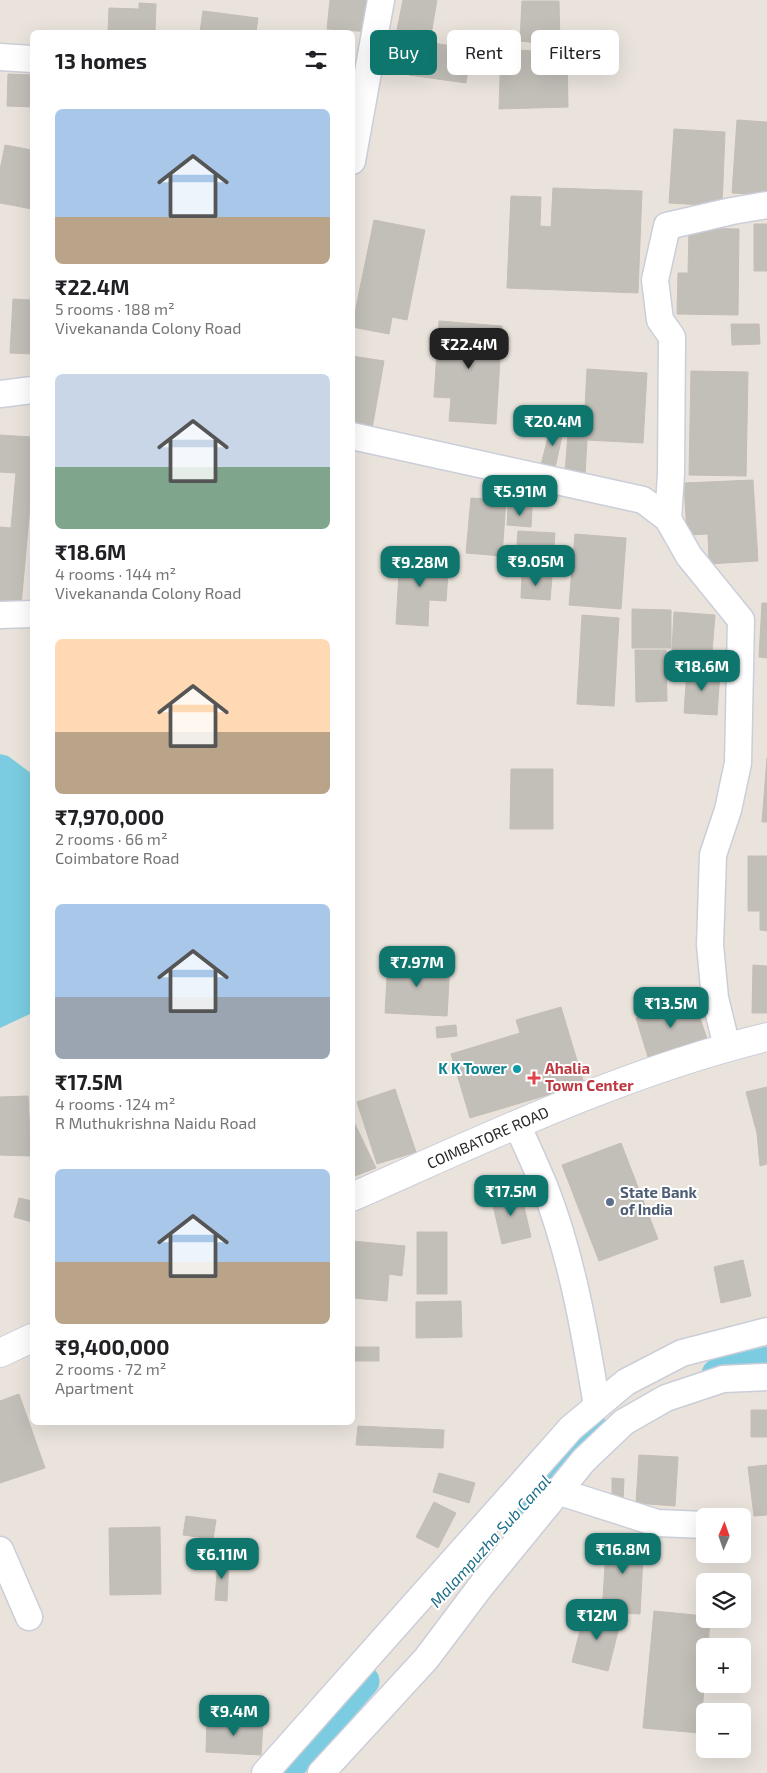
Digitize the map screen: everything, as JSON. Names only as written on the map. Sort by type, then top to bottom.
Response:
[{"type":"main road","name":"COIMBATORE ROAD","points":[[355,1196],[578,1098],[726,1047],[767,1037]]},
{"type":"main road","points":[[0,1353],[30,1339]]},
{"type":"street","points":[[355,141],[381,0]]},
{"type":"street","points":[[0,57],[30,59]]},
{"type":"street","points":[[668,519],[671,474],[672,337],[660,320],[655,280],[667,226],[732,211],[767,206]]},
{"type":"street","points":[[0,394],[30,390]]},
{"type":"street","points":[[355,437],[643,500],[668,519],[689,556],[742,620],[738,763],[728,810],[713,855],[710,945],[715,998],[726,1047]]},
{"type":"street","points":[[0,615],[30,614]]},
{"type":"street","points":[[518,1124],[545,1189],[566,1254],[584,1329],[597,1406]]},
{"type":"street","points":[[265,1773],[571,1428],[626,1382],[682,1354],[767,1331]]},
{"type":"street","points":[[322,1773],[426,1659],[557,1491],[584,1460],[624,1422],[666,1398],[723,1379],[767,1377]]},
{"type":"street","points":[[557,1491],[657,1523],[696,1525]]},
{"type":"street","points":[[512,1494],[538,1515]]},
{"type":"street","points":[[0,1550],[28,1617]]},
{"type":"water","points":[[0,754],[8,756],[30,772],[30,1014],[0,1028]]},
{"type":"building","points":[[330,0],[376,0],[374,30],[370,30],[370,32],[327,29]]},
{"type":"building","points":[[403,0],[437,0],[432,30],[397,30]]},
{"type":"building","points":[[522,1],[559,1],[560,30],[531,30],[531,42],[521,41]]},
{"type":"building","points":[[139,3],[156,4],[155,30],[108,30],[109,8],[139,9]]},
{"type":"building","points":[[203,11],[258,18],[256,30],[200,30]]},
{"type":"building","points":[[437,44],[447,45],[447,75],[467,75],[466,83],[409,75],[437,75]]},
{"type":"building","points":[[521,50],[531,51],[531,75],[567,75],[568,107],[499,109],[500,75],[521,75]]},
{"type":"building","points":[[8,74],[30,75],[30,107],[7,106]]},
{"type":"building","points":[[737,120],[767,122],[767,195],[732,193]]},
{"type":"building","points":[[674,129],[725,132],[722,206],[669,203]]},
{"type":"building","points":[[5,145],[30,150],[30,209],[0,203],[0,170]]},
{"type":"building","points":[[553,188],[642,191],[638,293],[507,288],[511,196],[541,197],[540,226],[551,227]]},
{"type":"building","points":[[374,220],[425,230],[407,320],[392,317],[389,334],[355,328],[355,312]]},
{"type":"building","points":[[754,224],[767,224],[767,271],[754,271]]},
{"type":"building","points":[[689,228],[739,229],[738,315],[677,314],[678,273],[688,273]]},
{"type":"building","points":[[13,299],[30,300],[30,354],[10,353]]},
{"type":"building","points":[[439,321],[502,326],[496,424],[449,421],[451,398],[434,397]]},
{"type":"building","points":[[731,324],[759,324],[760,344],[732,345]]},
{"type":"building","points":[[355,356],[384,361],[372,429],[355,426]]},
{"type":"building","points":[[587,369],[647,373],[643,443],[587,440],[585,475],[565,473],[570,407],[585,408]]},
{"type":"building","points":[[691,371],[748,372],[746,476],[689,475]]},
{"type":"building","points":[[551,425],[564,427],[555,468],[541,465]]},
{"type":"building","points":[[0,435],[30,437],[30,506],[21,606],[0,605],[0,527],[11,528],[16,473],[0,472]]},
{"type":"building","points":[[753,480],[758,561],[709,564],[708,534],[687,535],[684,483]]},
{"type":"building","points":[[471,498],[506,500],[502,556],[466,553]]},
{"type":"building","points":[[508,507],[532,508],[531,527],[507,525]]},
{"type":"building","points":[[518,531],[555,533],[552,575],[515,572]]},
{"type":"building","points":[[575,534],[626,538],[621,609],[569,605]]},
{"type":"building","points":[[400,556],[449,559],[446,601],[429,600],[428,626],[396,624]]},
{"type":"building","points":[[522,575],[552,577],[550,600],[521,598]]},
{"type":"building","points":[[762,603],[767,603],[767,658],[759,657]]},
{"type":"building","points":[[632,609],[671,610],[671,648],[632,648]]},
{"type":"building","points":[[674,612],[715,615],[712,652],[672,650]]},
{"type":"building","points":[[582,615],[619,618],[614,706],[577,704]]},
{"type":"building","points":[[635,650],[666,650],[667,701],[636,702]]},
{"type":"building","points":[[687,670],[720,672],[717,715],[684,713]]},
{"type":"building","points":[[767,758],[767,822],[762,822]]},
{"type":"building","points":[[511,769],[553,769],[553,829],[510,829]]},
{"type":"building","points":[[748,856],[767,856],[767,931],[760,930],[760,911],[748,911]]},
{"type":"building","points":[[388,960],[450,964],[447,1016],[385,1013]]},
{"type":"building","points":[[753,965],[767,966],[767,1013],[752,1013]]},
{"type":"building","points":[[694,1000],[707,1039],[648,1057],[636,1018]]},
{"type":"building","name":"K K Tower","points":[[561,1007],[584,1084],[470,1118],[451,1054],[520,1033],[516,1020]]},
{"type":"building","points":[[456,1025],[457,1036],[437,1038],[436,1027]]},
{"type":"building","points":[[767,1087],[767,1164],[760,1166],[757,1133],[746,1092]]},
{"type":"building","points":[[395,1089],[416,1152],[377,1164],[357,1102]]},
{"type":"building","points":[[28,1096],[30,1156],[0,1155],[0,1097]]},
{"type":"building","points":[[355,1124],[376,1168],[355,1176]]},
{"type":"building","name":"State Bank of India","points":[[621,1143],[658,1239],[599,1261],[562,1165]]},
{"type":"building","points":[[520,1189],[531,1237],[502,1244],[491,1197]]},
{"type":"building","points":[[19,1198],[30,1201],[30,1221],[14,1217]]},
{"type":"building","points":[[417,1232],[447,1232],[447,1294],[417,1294]]},
{"type":"building","points":[[355,1241],[405,1246],[402,1276],[389,1274],[387,1301],[355,1298]]},
{"type":"building","points":[[743,1260],[751,1296],[721,1303],[714,1267]]},
{"type":"building","points":[[461,1301],[462,1337],[416,1338],[416,1302]]},
{"type":"building","points":[[355,1347],[379,1347],[379,1361],[355,1361]]},
{"type":"building","points":[[19,1394],[45,1468],[0,1483],[0,1401]]},
{"type":"building","points":[[751,1410],[767,1410],[767,1437],[751,1437]]},
{"type":"building","points":[[358,1426],[444,1430],[443,1448],[356,1445]]},
{"type":"building","points":[[639,1455],[678,1457],[675,1506],[636,1503]]},
{"type":"building","points":[[767,1465],[767,1515],[754,1516],[748,1467]]},
{"type":"building","points":[[439,1473],[475,1483],[469,1503],[433,1492]]},
{"type":"building","points":[[612,1478],[624,1479],[623,1501],[612,1502]]},
{"type":"building","points":[[434,1502],[456,1513],[438,1548],[416,1537]]},
{"type":"building","points":[[186,1516],[216,1520],[213,1539],[183,1535]]},
{"type":"building","points":[[160,1527],[161,1594],[110,1595],[109,1528]]},
{"type":"building","points":[[607,1536],[644,1538],[640,1614],[602,1612]]},
{"type":"building","points":[[218,1559],[229,1560],[227,1601],[215,1600]]},
{"type":"building","points":[[585,1611],[621,1619],[608,1671],[572,1662]]},
{"type":"building","points":[[654,1611],[696,1615],[696,1628],[709,1628],[709,1638],[696,1638],[696,1693],[704,1693],[703,1703],[696,1703],[696,1733],[643,1728]]},
{"type":"building","points":[[207,1719],[263,1722],[261,1755],[206,1752]]},
{"type":"waterway","name":"Malampuzha Sub Canal","points":[[717,1374],[767,1362]]},
{"type":"waterway","name":"Malampuzha Sub Canal","points":[[514,1507],[537,1484],[600,1434]]},
{"type":"waterway","name":"Malampuzha Sub Canal","points":[[284,1773],[364,1681]]},
{"type":"place","name":"K K Tower","points":[[517,1069]]},
{"type":"place","name":"Ahalia Town Center","points":[[534,1078]]},
{"type":"place","name":"State Bank of India","points":[[610,1202]]}]
